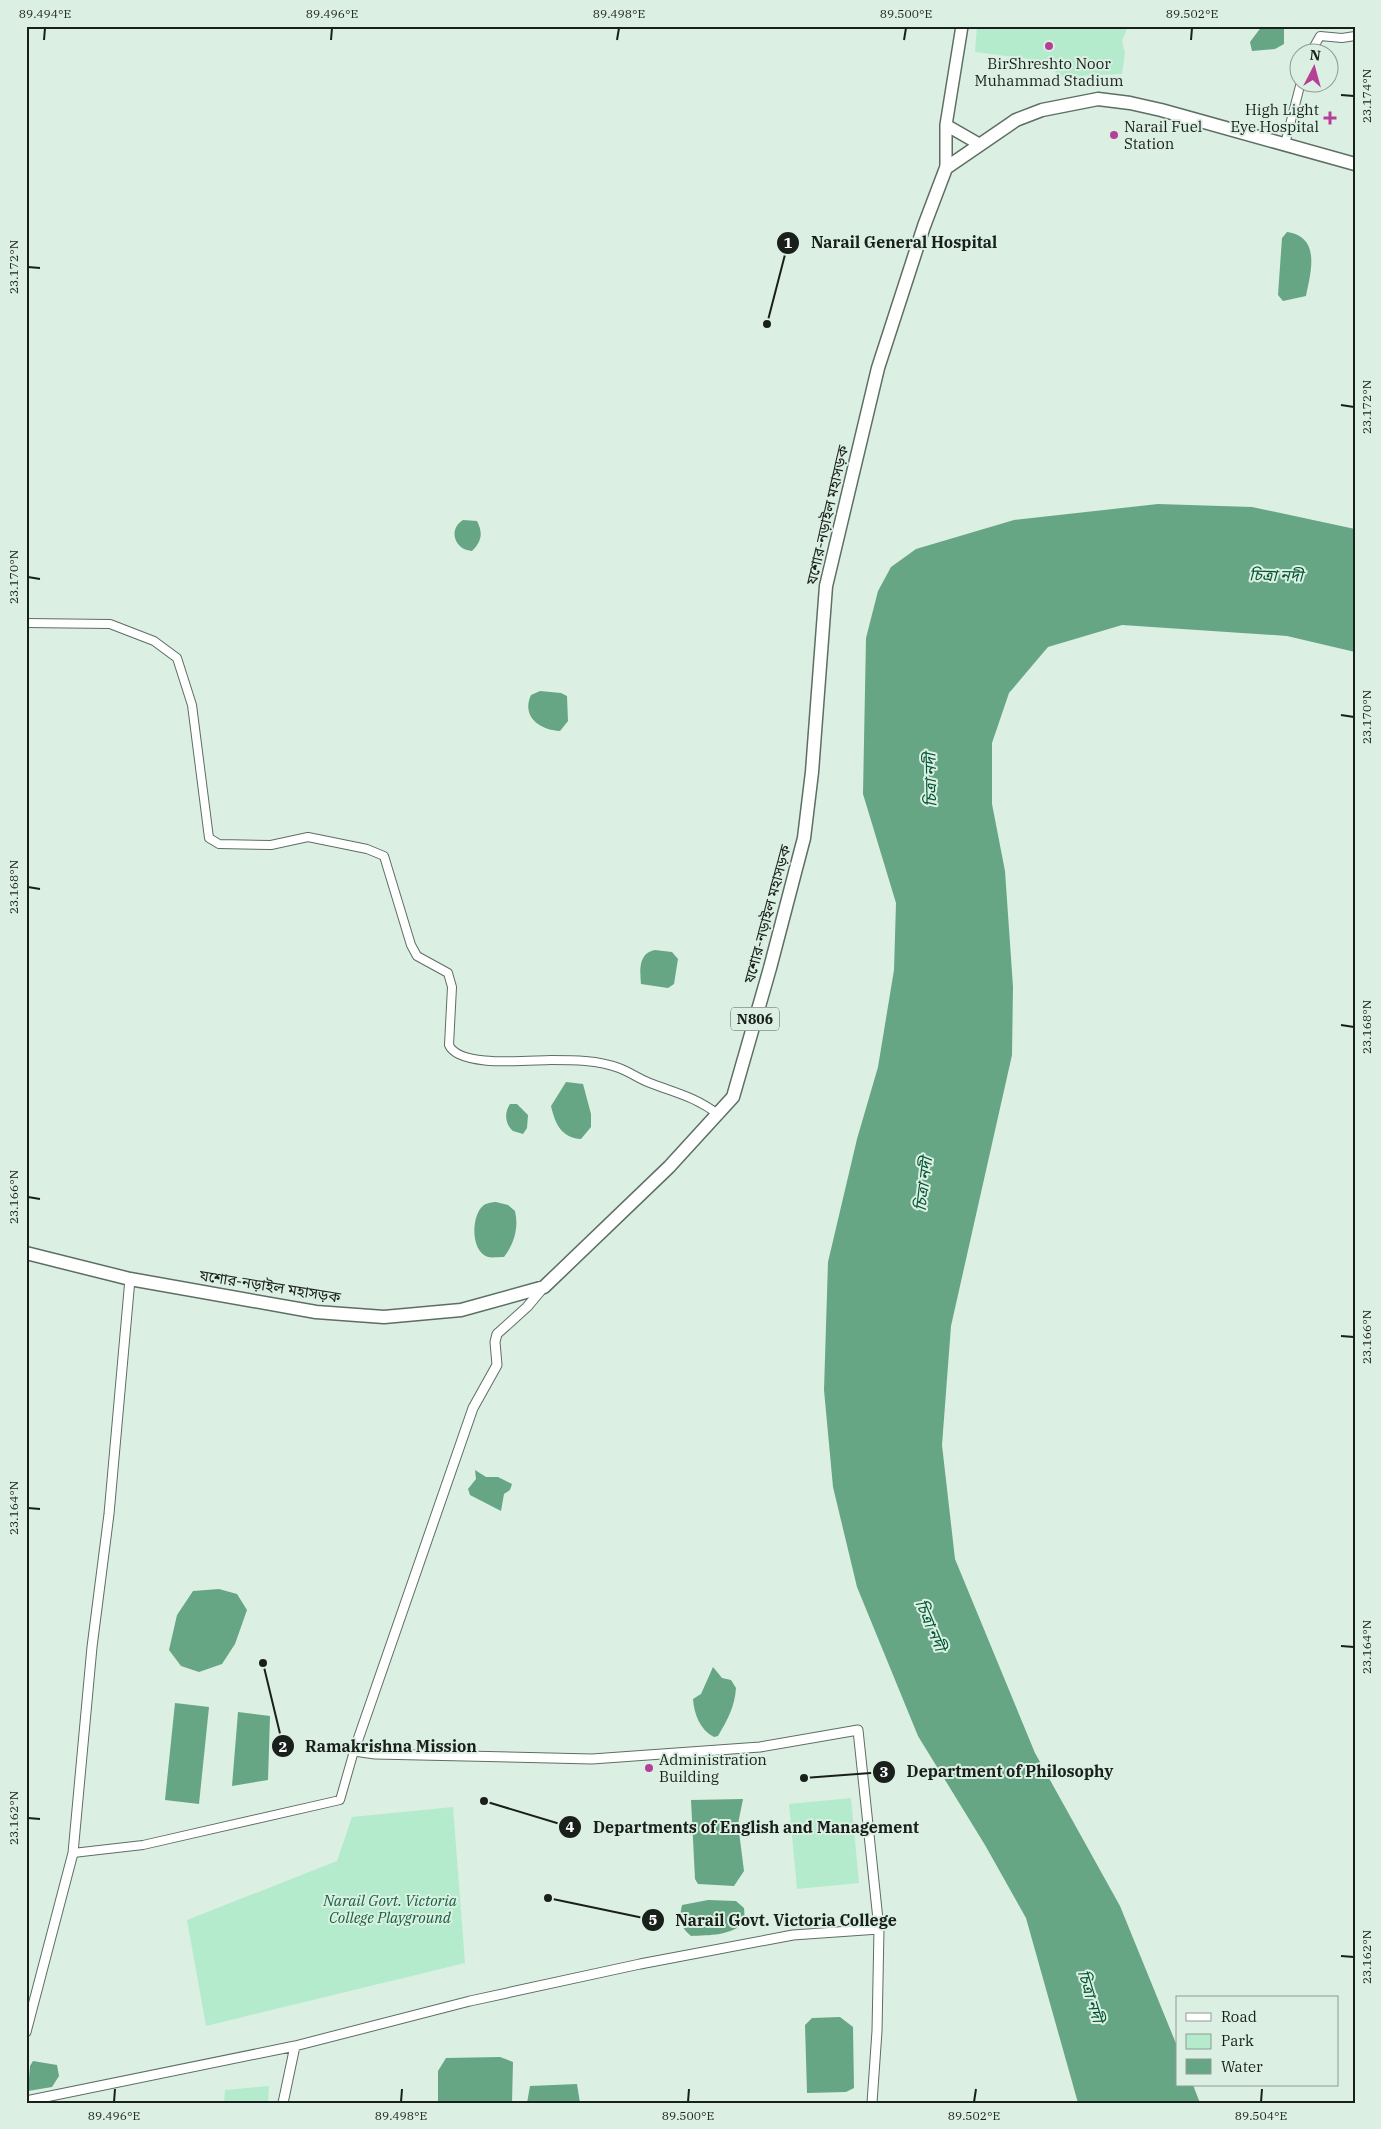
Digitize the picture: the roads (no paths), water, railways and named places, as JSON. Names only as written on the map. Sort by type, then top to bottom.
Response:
[{"type":"highway","points":[[946,168],[1016,120],[1042,110],[1098,99],[1160,110],[1355,164]]},
{"type":"highway","name":"যশোর-নড়াইল মহাসড়ক","points":[[26,1253],[130,1279],[316,1312],[384,1317],[461,1310],[544,1287],[609,1226],[734,1097],[804,838],[812,772],[826,586],[878,368],[924,226],[946,168]]},
{"type":"main road","points":[[946,168],[946,125],[962,26]]},
{"type":"main road","points":[[946,125],[979,144]]},
{"type":"street","points":[[1317,42],[1320,36],[1342,38],[1355,36]]},
{"type":"street","points":[[1285,144],[1298,92]]},
{"type":"street","points":[[26,622],[110,624],[154,641],[177,658],[192,705],[209,838],[219,844],[271,845],[308,837],[367,849],[384,856],[411,945],[417,956],[448,973],[452,988],[449,1045],[456,1053],[468,1058],[510,1062],[580,1060],[618,1068],[648,1082],[702,1102],[718,1115]]},
{"type":"street","points":[[26,2032],[73,1853],[92,1647],[109,1514],[130,1279]]},
{"type":"street","points":[[73,1853],[143,1845],[340,1800],[354,1751],[472,1408],[497,1365],[494,1342],[497,1334],[527,1307],[544,1287]]},
{"type":"street","points":[[354,1751],[375,1754],[592,1759],[760,1747],[858,1730],[879,1930],[877,2030],[872,2103]]},
{"type":"street","points":[[26,2101],[295,2046],[470,2001],[640,1964],[793,1935],[879,1930]]},
{"type":"street","points":[[283,2103],[295,2046]]},
{"type":"water","points":[[1262,26],[1279,26],[1284,29],[1284,44],[1275,49],[1252,51],[1250,42]]},
{"type":"water","points":[[1287,232],[1298,235],[1305,241],[1311,256],[1311,266],[1306,296],[1283,301],[1278,295],[1282,238]]},
{"type":"water","name":"চিত্রা নদী","points":[[1158,504],[1252,507],[1355,529],[1355,652],[1287,636],[1122,625],[1048,647],[1009,693],[992,743],[992,804],[1005,871],[1013,987],[1012,1055],[951,1326],[942,1445],[955,1559],[1035,1753],[1120,1906],[1176,2044],[1176,2086],[1193,2086],[1200,2103],[1078,2103],[1026,1918],[985,1845],[918,1736],[857,1587],[833,1487],[824,1390],[828,1262],[857,1139],[878,1067],[894,970],[896,903],[863,794],[866,638],[878,591],[891,567],[916,549],[1014,520]]},
{"type":"water","points":[[463,520],[477,521],[480,529],[480,540],[472,551],[461,547],[455,538],[456,528]]},
{"type":"water","points":[[540,691],[561,693],[567,696],[568,721],[560,731],[539,725],[534,721],[528,710],[531,695]]},
{"type":"water","points":[[655,950],[672,952],[678,959],[674,984],[668,988],[641,984],[641,963],[649,952]]},
{"type":"water","points":[[566,1082],[583,1084],[591,1114],[591,1127],[581,1139],[564,1133],[557,1124],[551,1106]]},
{"type":"water","points":[[510,1104],[517,1104],[528,1115],[527,1128],[523,1134],[513,1131],[508,1125],[506,1115]]},
{"type":"water","points":[[496,1202],[508,1205],[515,1211],[516,1230],[513,1241],[504,1257],[488,1257],[482,1254],[475,1241],[475,1224],[477,1216],[484,1205]]},
{"type":"water","points":[[475,1470],[486,1477],[498,1477],[512,1484],[510,1490],[504,1494],[501,1511],[470,1495],[468,1489],[476,1479]]},
{"type":"water","points":[[219,1589],[237,1594],[247,1610],[235,1644],[222,1664],[199,1672],[181,1666],[169,1650],[177,1615],[193,1591]]},
{"type":"water","points":[[713,1667],[722,1678],[731,1680],[736,1688],[734,1701],[727,1719],[718,1736],[714,1737],[701,1726],[693,1699],[701,1694]]},
{"type":"water","points":[[175,1703],[209,1707],[199,1804],[165,1800]]},
{"type":"water","points":[[238,1712],[270,1716],[268,1780],[232,1786]]},
{"type":"water","points":[[743,1799],[738,1824],[744,1871],[734,1886],[698,1884],[695,1879],[691,1800]]},
{"type":"water","points":[[708,1900],[736,1901],[744,1908],[745,1922],[739,1927],[726,1932],[691,1936],[684,1929],[681,1922],[682,1905]]},
{"type":"water","points":[[840,2017],[853,2027],[854,2088],[846,2092],[807,2093],[805,2025],[812,2018]]},
{"type":"water","points":[[500,2057],[513,2062],[512,2103],[438,2103],[438,2071],[446,2058]]},
{"type":"water","points":[[33,2061],[57,2065],[59,2076],[52,2087],[28,2091],[30,2066]]},
{"type":"water","points":[[577,2084],[580,2103],[527,2103],[530,2086]]},
{"type":"place","name":"BirShreshto Noor Muhammad Stadium","points":[[1049,46]]},
{"type":"place","name":"High Light Eye Hospital","points":[[1330,118]]},
{"type":"place","name":"Narail Fuel Station","points":[[1114,135]]},
{"type":"place","name":"Narail General Hospital","points":[[767,324]]},
{"type":"place","name":"Ramakrishna Mission","points":[[263,1663]]},
{"type":"place","name":"Administration Building","points":[[649,1768]]},
{"type":"place","name":"Department of Philosophy","points":[[804,1778]]},
{"type":"place","name":"Departments of English and Management","points":[[484,1801]]},
{"type":"place","name":"Narail Govt. Victoria College","points":[[548,1898]]},
{"type":"park label","name":"Narail Govt. Victoria College Playground","points":[[390,1908]]}]
